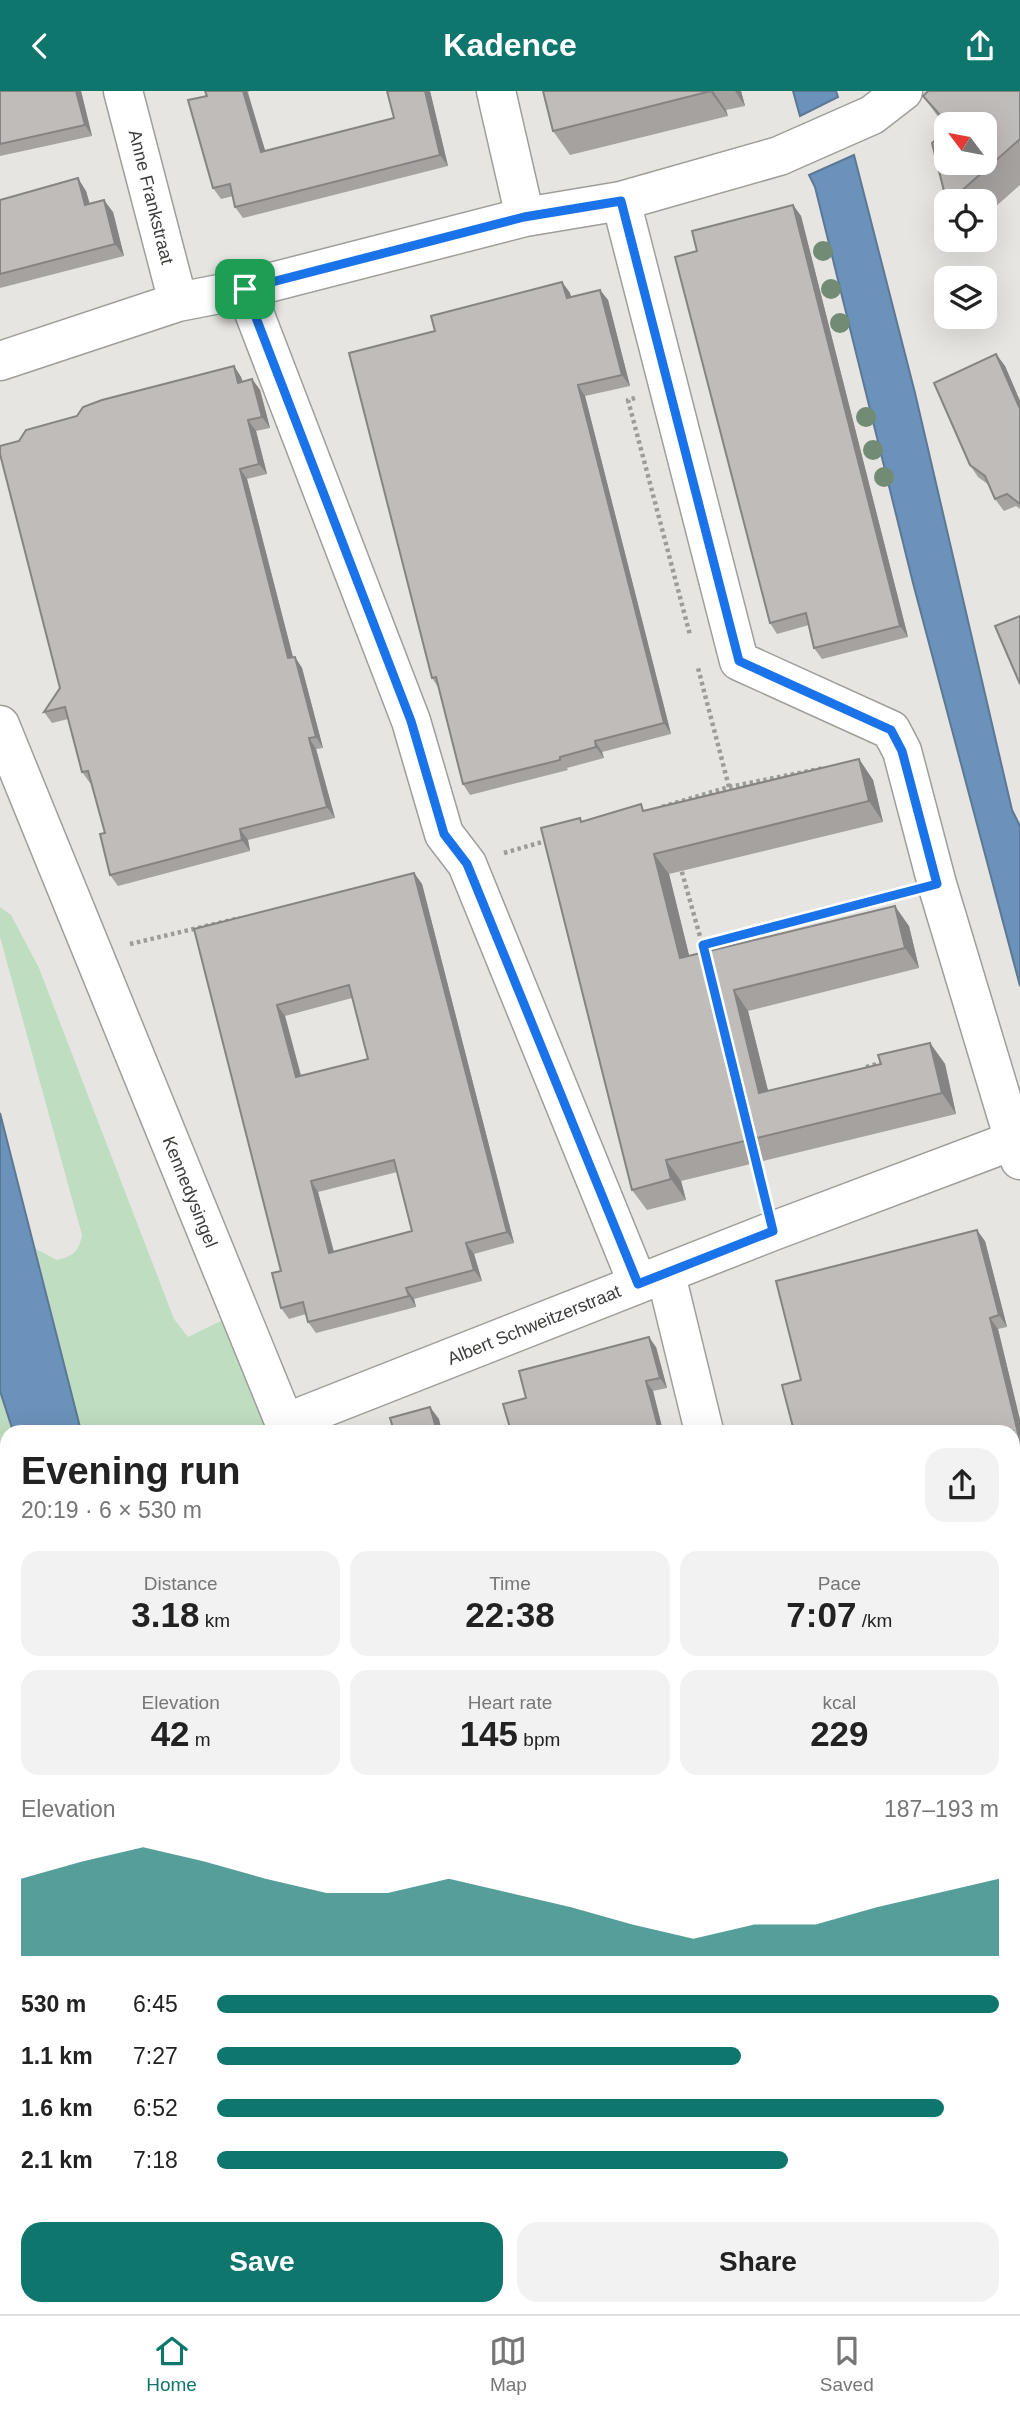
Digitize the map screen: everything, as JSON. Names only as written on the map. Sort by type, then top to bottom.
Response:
[{"type":"street","name":"Anne Frankstraat","points":[[123,91],[178,302]]},
{"type":"street","points":[[496,91],[524,217]]},
{"type":"street","points":[[0,361],[178,302],[245,289],[524,217],[621,201],[779,156],[872,115],[903,91]]},
{"type":"street","points":[[621,201],[739,661],[891,730],[902,751],[937,884],[1018,1146]]},
{"type":"street","points":[[245,289],[411,721],[444,834],[467,864],[652,1280],[702,1425]]},
{"type":"street","name":"Kennedysingel","points":[[0,725],[286,1425]]},
{"type":"street","name":"Albert Schweitzerstraat","points":[[292,1425],[773,1231],[1018,1146]]},
{"type":"path","points":[[669,386],[628,400],[691,640]]},
{"type":"path","points":[[698,667],[729,787]]},
{"type":"path","points":[[651,810],[729,787],[835,765]]},
{"type":"path","points":[[663,807],[667,819]]},
{"type":"path","points":[[467,864],[560,837]]},
{"type":"path","points":[[678,857],[709,972]]},
{"type":"path","points":[[703,945],[937,884]]},
{"type":"path","points":[[92,953],[250,915]]},
{"type":"path","points":[[855,1071],[893,1059]]},
{"type":"path","points":[[754,1155],[773,1231]]},
{"type":"green space","points":[[0,907],[11,915],[39,968],[174,1319],[188,1337],[227,1318],[272,1425],[80,1425],[36,1249],[57,1260],[71,1255],[77,1249],[82,1235],[0,937]]},
{"type":"green space","points":[[0,1391],[11,1425],[0,1425]]},
{"type":"water","points":[[793,91],[836,91],[838,97],[800,116]]},
{"type":"water","points":[[854,155],[915,393],[1012,810],[1020,826],[1020,986],[913,583],[815,187],[809,175]]},
{"type":"water","points":[[0,1113],[79,1425],[11,1425],[0,1391]]},
{"type":"building","points":[[0,91],[76,91],[85,125],[0,144]]},
{"type":"building","points":[[205,91],[243,91],[261,152],[394,118],[387,91],[425,91],[440,155],[235,207],[230,184],[213,188],[188,100],[207,96]]},
{"type":"building","points":[[543,91],[711,91],[553,131]]},
{"type":"building","points":[[928,91],[1020,91],[1020,139],[998,158],[998,112],[937,112],[923,96]]},
{"type":"building","points":[[940,175],[979,175],[964,189],[944,189]]},
{"type":"building","points":[[78,178],[85,205],[104,200],[115,244],[0,274],[0,200]]},
{"type":"building","points":[[793,205],[900,626],[814,648],[806,613],[770,623],[675,257],[697,251],[692,231]]},
{"type":"building","points":[[562,282],[567,298],[600,290],[622,375],[578,385],[664,723],[595,741],[596,747],[560,757],[560,760],[463,784],[436,677],[432,678],[349,353],[435,331],[431,316]]},
{"type":"building","points":[[996,354],[1020,409],[1020,504],[1007,494],[995,499],[985,476],[970,465],[934,383]]},
{"type":"building","points":[[234,366],[238,383],[252,379],[262,417],[248,420],[259,464],[240,469],[288,658],[295,657],[316,737],[309,738],[327,807],[240,829],[242,840],[110,875],[100,834],[105,833],[88,771],[82,772],[65,707],[44,712],[60,688],[0,446],[19,441],[26,430],[77,416],[83,407],[102,400]]},
{"type":"building","points":[[1020,616],[1020,684],[995,626]]},
{"type":"building","points":[[859,759],[869,801],[654,854],[680,958],[895,906],[905,948],[734,990],[759,1093],[881,1064],[878,1055],[930,1043],[942,1093],[666,1160],[671,1179],[632,1190],[541,828],[580,818],[581,822],[641,804],[643,811]]},
{"type":"building","points":[[414,873],[507,1232],[466,1243],[474,1270],[406,1288],[409,1296],[308,1322],[303,1302],[281,1308],[272,1273],[281,1271],[194,929]],"holes":[[[349,985],[368,1059],[296,1077],[277,1005]],[[394,1160],[412,1231],[329,1253],[311,1181]]]},
{"type":"building","points":[[977,1230],[999,1315],[990,1318],[1016,1425],[792,1425],[782,1385],[801,1380],[776,1281]]},
{"type":"building","points":[[649,1337],[660,1378],[646,1381],[657,1425],[509,1425],[503,1404],[526,1398],[519,1371]]},
{"type":"building","points":[[430,1407],[435,1425],[392,1425],[390,1418]]},
{"type":"route","points":[[621,201],[739,661],[891,730],[902,751],[937,884],[703,945],[773,1231],[638,1284],[467,864],[444,834],[411,721],[245,289],[524,217],[621,201]]}]
